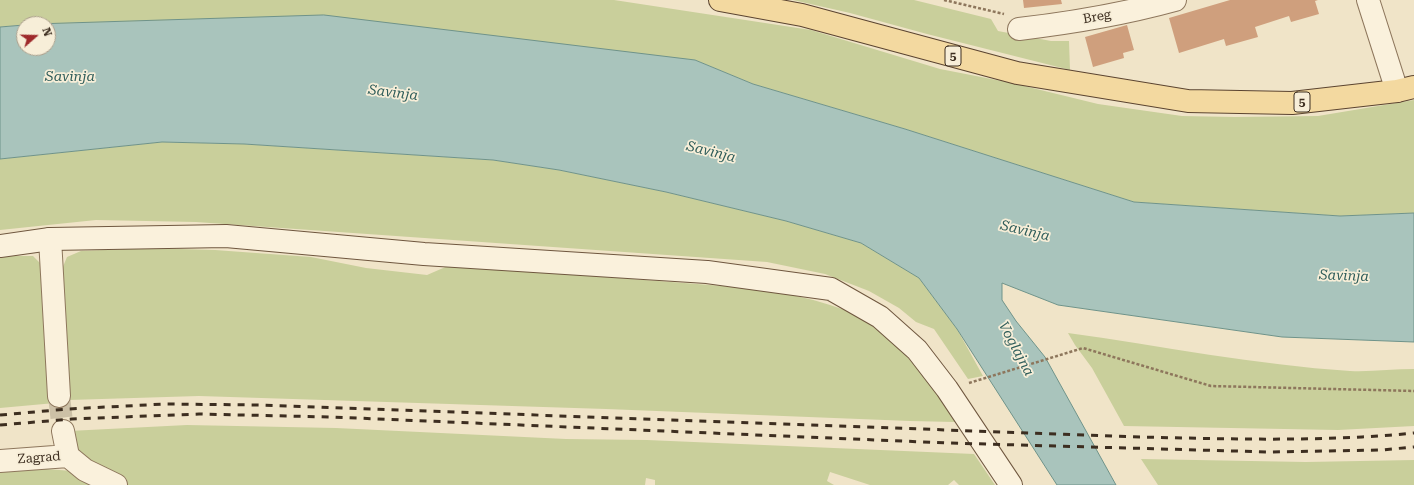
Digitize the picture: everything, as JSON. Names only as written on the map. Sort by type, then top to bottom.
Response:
[{"type":"main road","name":"5","points":[[720,0],[802,15],[1018,73],[1188,101],[1292,103],[1406,89]]},
{"type":"street","name":"Breg","points":[[1014,22],[1054,25],[1114,14],[1175,0]]},
{"type":"street","points":[[1368,0],[1406,89]]},
{"type":"street","points":[[0,246],[50,240],[226,236],[424,254],[707,272],[831,289],[880,317],[916,350],[947,389],[1011,485]]},
{"type":"street","points":[[50,240],[59,396]]},
{"type":"street","points":[[63,431],[68,456]]},
{"type":"street","name":"Zagrad","points":[[0,461],[68,456],[85,470],[116,485]]},
{"type":"path","points":[[944,0],[1014,22]]},
{"type":"path","points":[[966,384],[1083,348],[1211,386],[1414,391]]},
{"type":"green space","points":[[0,0],[614,0],[811,30],[940,69],[1012,83],[1098,104],[1182,116],[1318,116],[1414,100],[1414,213],[1340,216],[1134,202],[905,129],[753,84],[695,60],[56,24],[56,16],[16,16],[16,26],[0,27]]},
{"type":"green space","points":[[793,0],[914,0],[991,19],[998,31],[1051,41],[1069,41],[1070,70],[850,13]]},
{"type":"green space","points":[[162,142],[244,144],[493,160],[559,170],[666,192],[786,221],[861,243],[919,278],[957,329],[983,376],[968,379],[934,329],[916,322],[899,308],[869,291],[825,274],[767,262],[196,222],[96,220],[0,230],[0,159]]},
{"type":"green space","points":[[145,248],[215,250],[311,257],[366,268],[427,275],[450,265],[762,289],[788,294],[822,302],[848,311],[865,320],[880,331],[922,374],[955,422],[199,396],[69,400],[62,269],[67,257],[81,251]]},
{"type":"green space","points":[[8,256],[33,256],[42,265],[55,403],[0,408],[0,258]]},
{"type":"green space","points":[[1068,333],[1244,360],[1315,368],[1350,371],[1414,369],[1414,426],[1338,430],[1124,426],[1092,368]]},
{"type":"green space","points":[[187,425],[336,428],[566,439],[647,440],[974,454],[995,485],[959,485],[954,480],[948,485],[870,485],[830,472],[827,481],[834,485],[655,485],[655,480],[646,478],[645,485],[125,485],[81,458],[69,431]]},
{"type":"green space","points":[[1141,459],[1306,462],[1414,460],[1414,485],[1158,485]]},
{"type":"green space","points":[[21,467],[72,471],[100,485],[0,485],[0,468]]},
{"type":"water","points":[[324,15],[695,60],[753,84],[905,129],[1134,202],[1340,216],[1414,213],[1414,342],[1282,337],[1058,305],[1002,283],[1002,300],[1016,321],[1045,357],[1116,485],[1057,485],[957,329],[919,278],[861,243],[786,221],[666,192],[559,170],[493,160],[244,144],[162,142],[0,159],[0,27],[16,26],[16,56],[56,56],[56,24]]},
{"type":"building","points":[[1023,0],[1061,0],[1062,4],[1024,8]]},
{"type":"building","points":[[1230,0],[1318,0],[1315,1],[1319,14],[1291,22],[1289,16],[1255,27],[1258,37],[1226,46],[1224,39],[1179,53],[1169,18]]},
{"type":"building","points":[[1127,25],[1134,50],[1123,53],[1124,58],[1093,67],[1085,37]]},
{"type":"tunnel","points":[[59,396],[63,431]]},
{"type":"railway","points":[[0,415],[68,409],[165,404],[260,405],[1140,437],[1311,439],[1414,433]]},
{"type":"railway","points":[[0,425],[72,419],[199,414],[331,417],[948,443],[1270,452],[1381,450],[1414,447]]},
{"type":"water label","name":"Savinja","points":[[70,77]]},
{"type":"water label","name":"Savinja","points":[[393,93]]},
{"type":"water label","name":"Savinja","points":[[711,152]]},
{"type":"water label","name":"Savinja","points":[[1025,231]]},
{"type":"water label","name":"Savinja","points":[[1344,276]]},
{"type":"water label","name":"Voglajna","points":[[1016,349]]}]
